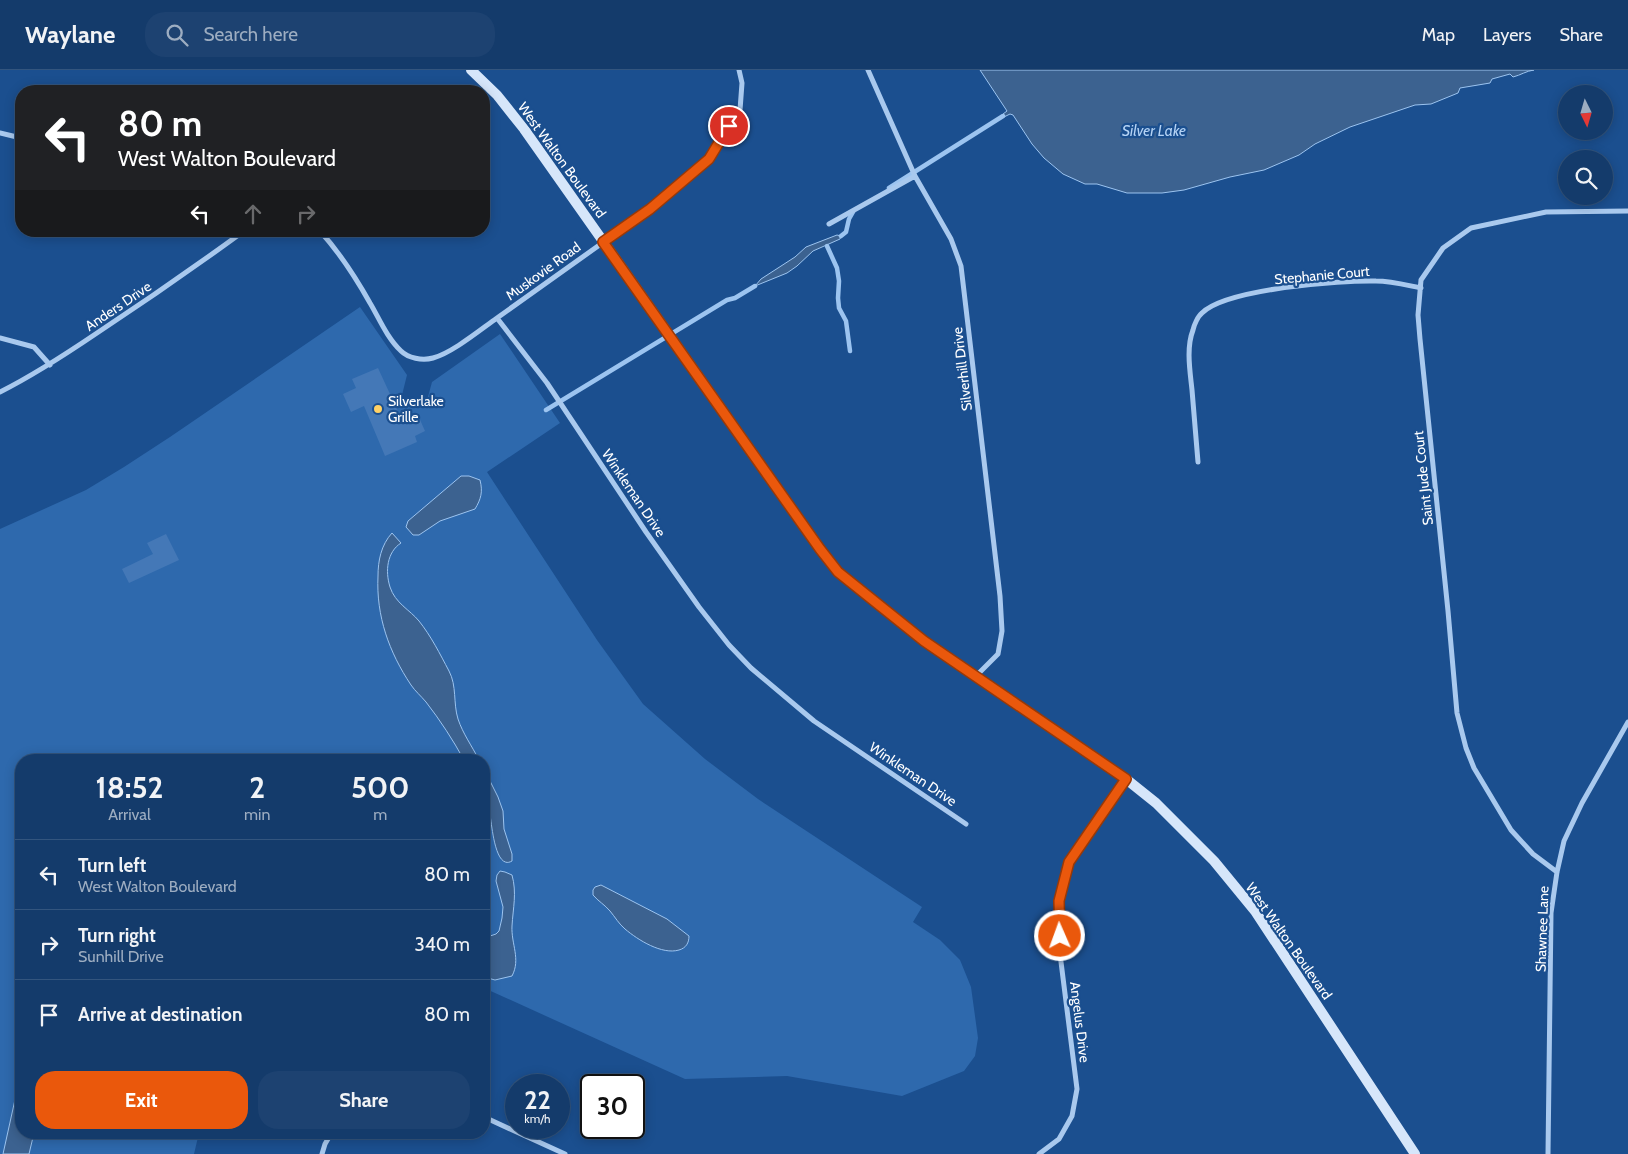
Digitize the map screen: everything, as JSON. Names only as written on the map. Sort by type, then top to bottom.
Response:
[{"type":"main road","name":"West Walton Boulevard","points":[[472,70],[487,85]]},
{"type":"main road","name":"West Walton Boulevard","points":[[490,88],[519,122],[838,572],[924,641],[1126,779],[1156,804],[1214,861],[1255,911],[1415,1154]]},
{"type":"street","name":"Muskovie Road","points":[[497,318],[650,209],[709,159],[740,110],[742,83],[739,70]]},
{"type":"street","name":"Silverhill Drive","points":[[868,70],[915,176],[951,239],[961,266],[1002,630],[998,654],[976,676]]},
{"type":"street","points":[[0,133],[15,137]]},
{"type":"street","points":[[829,224],[915,176]]},
{"type":"street","name":"Saint Jude Court","points":[[1557,872],[1532,854],[1511,830],[1474,768],[1466,748],[1457,713],[1418,315],[1421,280],[1443,248],[1471,228],[1546,212],[1628,211]]},
{"type":"street","name":"Anders Drive","points":[[0,392],[27,379],[50,364],[151,297],[236,237]]},
{"type":"street","points":[[325,237],[401,352],[424,360],[443,355],[497,318]]},
{"type":"street","name":"Stephanie Court","points":[[1198,462],[1190,344],[1192,329],[1201,314],[1214,305],[1243,295],[1296,286],[1376,281],[1421,288]]},
{"type":"street","name":"Winkleman Drive","points":[[497,318],[547,383],[646,532],[699,607],[729,645],[751,668],[814,721],[966,824]]},
{"type":"street","points":[[0,338],[34,347],[50,364]]},
{"type":"street","name":"Shawnee Lane","points":[[1548,1154],[1551,913],[1557,872],[1564,841],[1582,803],[1628,722]]},
{"type":"street","name":"Angelus Drive","points":[[1039,1154],[1058,1139],[1072,1116],[1077,1088],[1060,954],[1059,901],[1063,883],[1069,862],[1126,779]]},
{"type":"street","points":[[490,1120],[565,1154]]},
{"type":"street","points":[[322,1154],[329,1139]]},
{"type":"shaded area","points":[[360,307],[407,375],[400,403],[425,408],[432,382],[500,334],[560,423],[487,472],[597,640],[643,704],[705,759],[758,799],[922,907],[913,922],[940,940],[960,960],[971,987],[978,1038],[975,1056],[964,1071],[902,1096],[787,1076],[685,1079],[490,991],[490,754],[15,754],[15,1139],[198,1139],[194,1154],[0,1154],[0,529],[86,490],[170,437]]},
{"type":"water","name":"Silver Lake","points":[[980,70],[1534,70],[1513,77],[1510,74],[1492,79],[1490,83],[1460,88],[1458,93],[1431,104],[1415,105],[1350,127],[1315,144],[1299,155],[1264,170],[1184,190],[1162,193],[1127,193],[1097,184],[1085,184],[1063,174],[1044,158],[1032,144],[1013,115],[1010,114],[1004,117],[1003,114],[1007,111]]},
{"type":"water","points":[[837,235],[841,236],[840,239],[813,251],[787,273],[755,286],[761,279],[795,257],[806,247]]},
{"type":"water","points":[[461,476],[469,476],[480,480],[481,495],[475,509],[440,521],[419,535],[413,535],[406,527],[408,521]]},
{"type":"water","points":[[392,533],[401,543],[393,551],[388,562],[388,575],[392,593],[423,627],[449,671],[453,683],[458,719],[476,754],[460,754],[426,702],[411,685],[390,647],[379,605],[378,591],[379,565],[385,543]]},
{"type":"water","points":[[490,781],[503,811],[504,829],[512,854],[512,861],[506,862],[502,859],[495,846],[490,815]]},
{"type":"water","points":[[500,871],[512,875],[514,894],[512,933],[516,964],[512,976],[495,980],[490,979],[490,936],[499,931],[503,907],[496,881]]},
{"type":"water","points":[[601,885],[667,919],[689,936],[687,945],[679,950],[672,951],[650,946],[637,938],[623,927],[593,895],[595,887]]},
{"type":"water","points":[[15,1100],[15,1139],[33,1139],[29,1154],[3,1154]]},
{"type":"building","points":[[378,368],[402,420],[417,413],[425,431],[415,436],[417,442],[385,456],[364,406],[351,412],[343,394],[356,388],[352,379]]},
{"type":"building","points":[[166,534],[179,560],[129,583],[122,569],[153,554],[147,543]]},
{"type":"waterway","points":[[889,188],[1003,116]]},
{"type":"waterway","points":[[841,236],[846,232],[853,212]]},
{"type":"waterway","points":[[827,246],[837,268],[839,308],[846,321],[850,351]]},
{"type":"waterway","points":[[546,410],[727,300],[735,298],[755,286]]},
{"type":"place","name":"Silverlake Grille","points":[[378,409]]},
{"type":"route","points":[[729,126],[709,159],[650,209],[603,242],[838,572],[924,641],[1126,779],[1069,862],[1059,901],[1060,936]]}]
